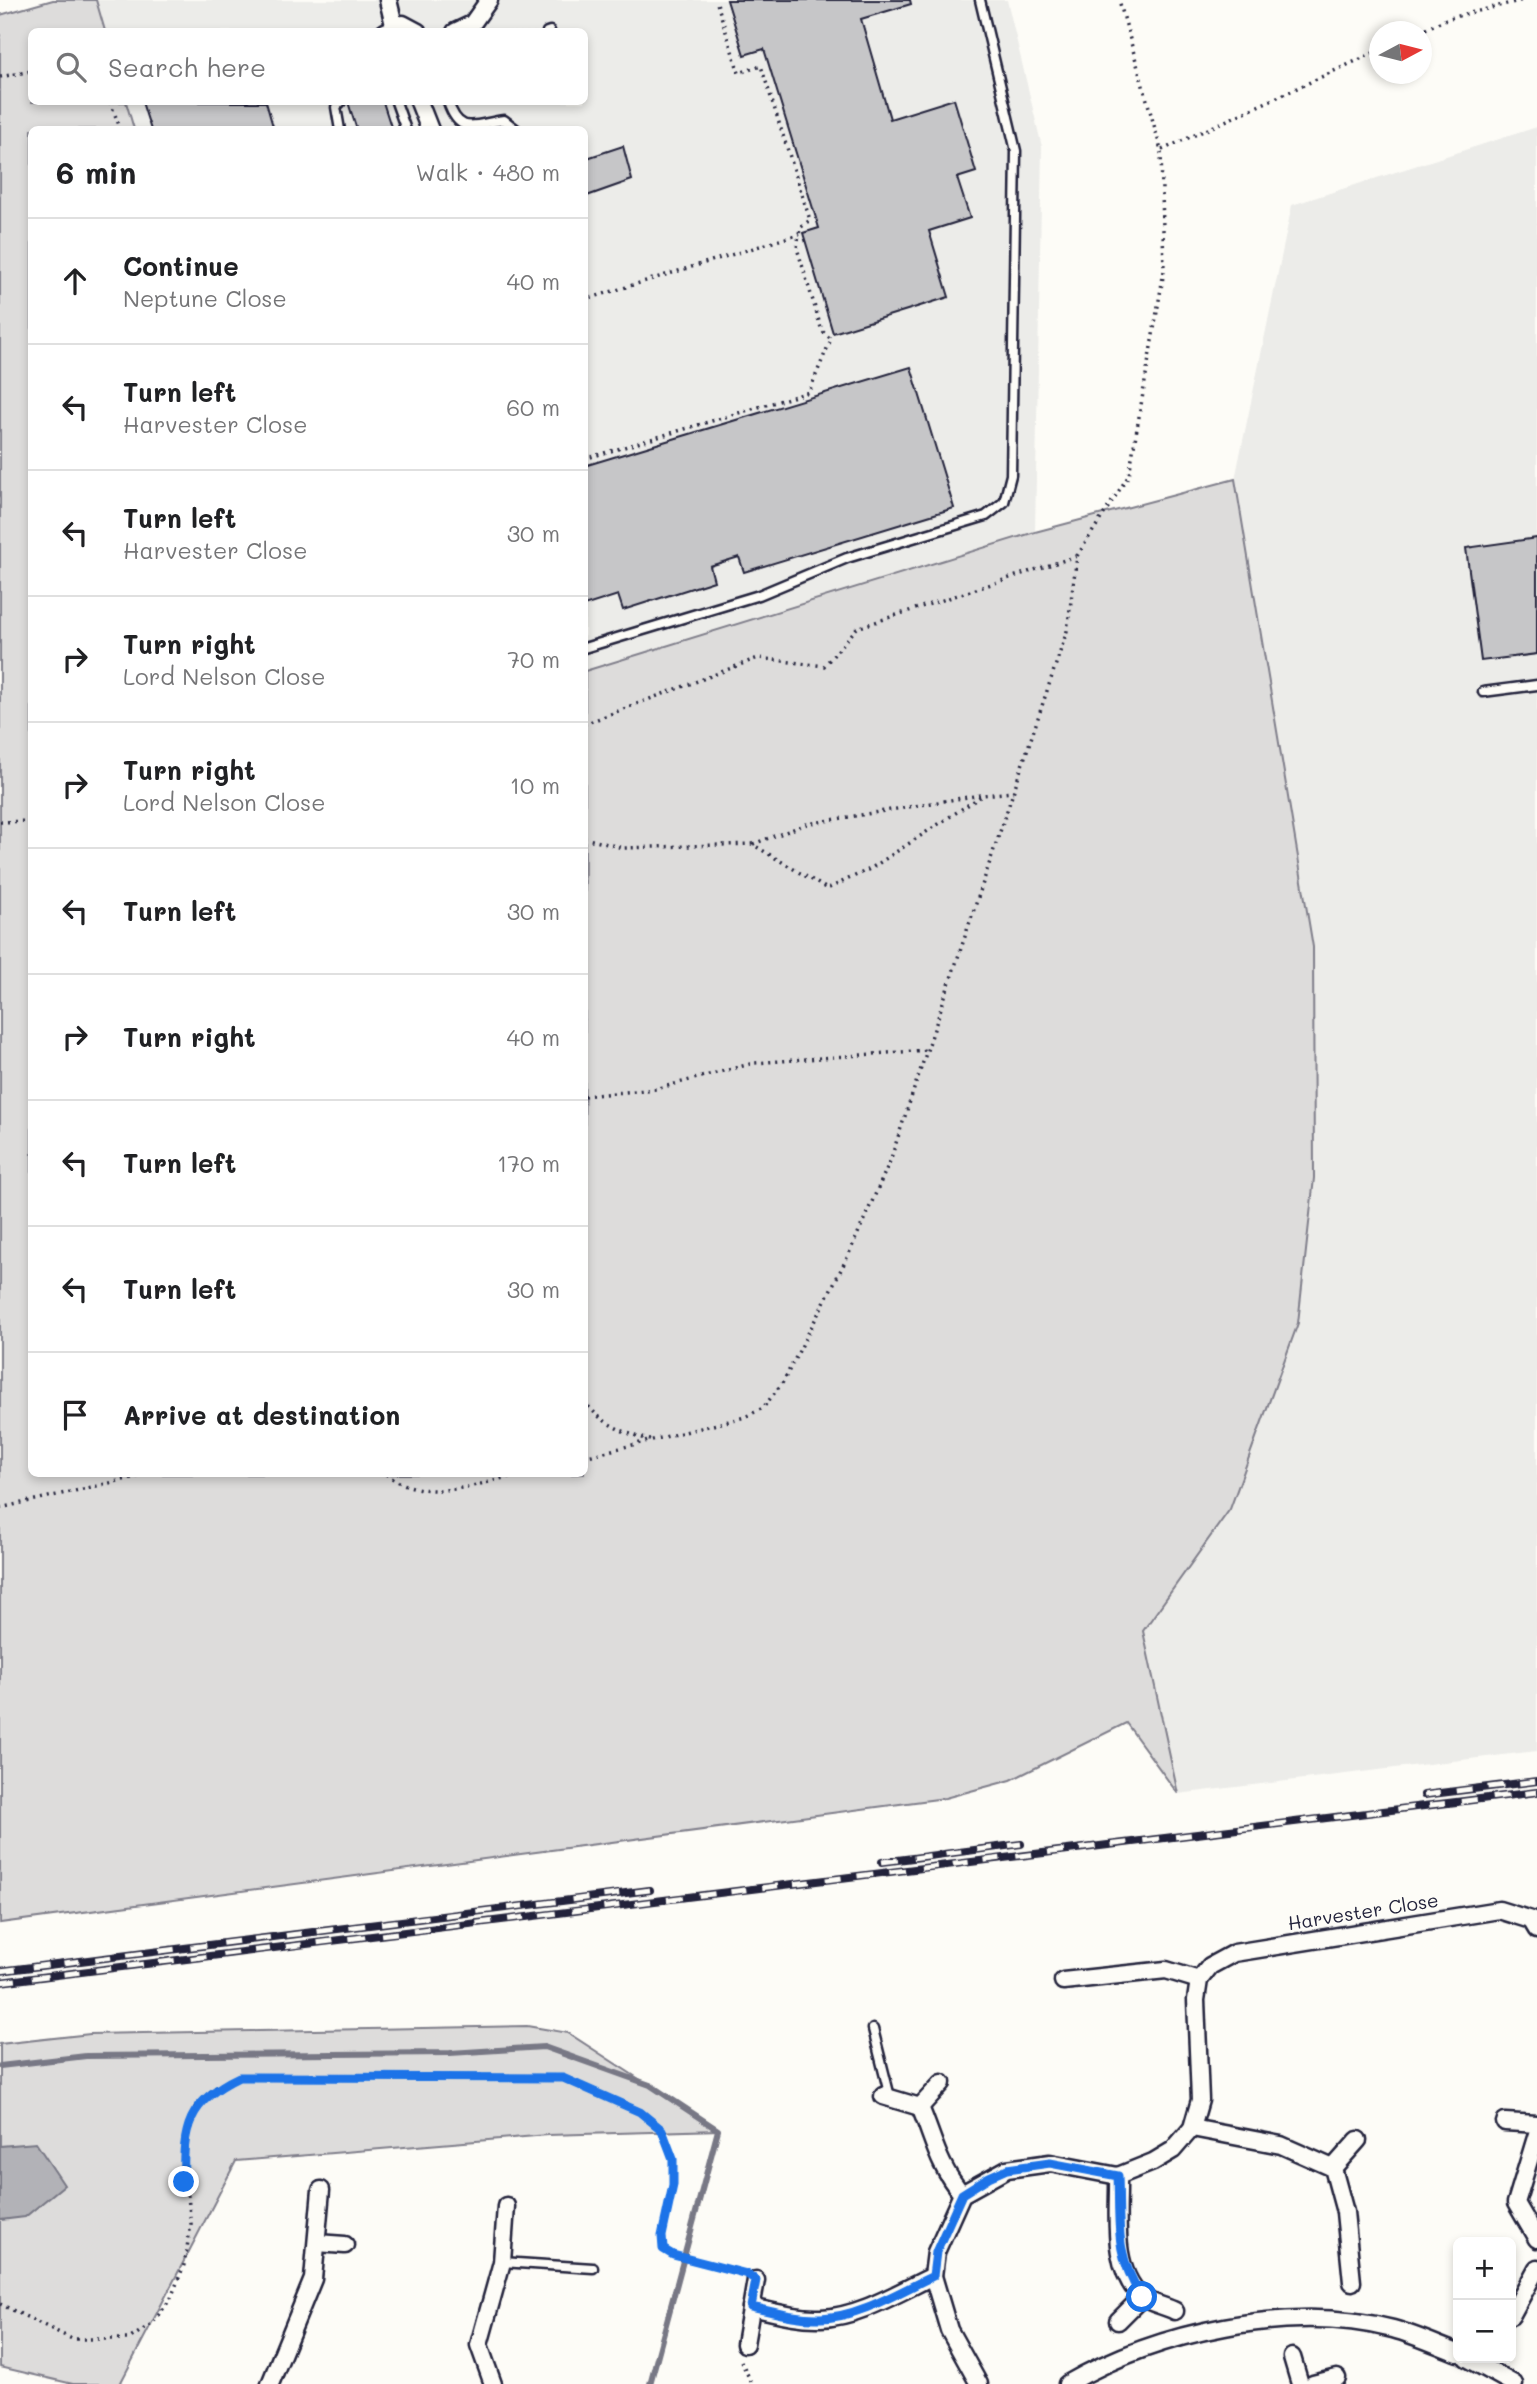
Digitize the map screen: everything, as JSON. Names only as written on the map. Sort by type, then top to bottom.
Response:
[{"type":"street","points":[[388,0],[390,28],[413,28]]},
{"type":"street","points":[[464,28],[472,24],[489,0]]},
{"type":"street","points":[[420,105],[428,126]]},
{"type":"street","name":"Harvester Close","points":[[1199,1980],[1210,1966],[1234,1953],[1499,1910],[1531,1920],[1537,1930]]},
{"type":"street","points":[[979,2384],[949,2330],[933,2276],[936,2252],[962,2194],[1007,2169],[1031,2164],[1050,2163],[1118,2176],[1153,2162],[1172,2150],[1192,2128],[1200,2100],[1196,2000],[1199,1980],[1166,1970],[1063,1980]]},
{"type":"street","points":[[920,2107],[942,2083]]},
{"type":"street","points":[[886,2096],[920,2107]]},
{"type":"street","points":[[920,2107],[939,2161],[962,2194]]},
{"type":"street","points":[[1504,2122],[1537,2124]]},
{"type":"street","points":[[1192,2128],[1281,2145],[1332,2168],[1345,2213],[1352,2282]]},
{"type":"street","points":[[1537,2134],[1516,2203],[1537,2239]]},
{"type":"street","points":[[1332,2168],[1358,2140]]},
{"type":"street","points":[[1118,2176],[1119,2247],[1124,2265],[1142,2297],[1175,2311]]},
{"type":"street","points":[[270,2384],[306,2301],[317,2243],[321,2190]]},
{"type":"street","points":[[493,2384],[479,2345],[502,2262],[506,2206]]},
{"type":"street","points":[[317,2243],[345,2245]]},
{"type":"street","points":[[1516,2307],[1537,2268]]},
{"type":"street","points":[[751,2307],[786,2315],[822,2318],[860,2309],[933,2276]]},
{"type":"street","points":[[744,2344],[756,2280]]},
{"type":"street","points":[[1118,2321],[1142,2297]]},
{"type":"street","points":[[1067,2384],[1151,2347],[1211,2330],[1282,2319],[1348,2322],[1393,2329],[1453,2351]]},
{"type":"street","points":[[1292,2357],[1300,2384]]},
{"type":"street","points":[[1476,2363],[1514,2384]]},
{"type":"street","points":[[1313,2384],[1337,2378]]},
{"type":"lane","points":[[588,647],[759,595],[847,558],[986,516],[1004,502],[1011,475],[1016,151],[980,0]]},
{"type":"lane","points":[[339,105],[339,126]]},
{"type":"lane","points":[[397,105],[405,126]]},
{"type":"lane","points":[[449,105],[453,117],[461,125],[473,126],[504,120],[512,126]]},
{"type":"lane","points":[[1483,692],[1537,685]]},
{"type":"lane","points":[[873,2029],[886,2096]]},
{"type":"lane","points":[[502,2262],[593,2269]]},
{"type":"path","points":[[588,458],[809,392],[831,339],[822,331],[797,248],[800,228],[810,220],[761,66],[739,73],[716,0]]},
{"type":"path","points":[[588,1456],[745,1417],[763,1408],[783,1382],[848,1256],[890,1161],[1067,631],[1077,556],[1129,475],[1164,271],[1161,150],[1119,0]]},
{"type":"path","points":[[1432,26],[1446,19],[1522,0]]},
{"type":"path","points":[[1161,150],[1369,55]]},
{"type":"path","points":[[0,77],[28,72]]},
{"type":"path","points":[[111,105],[119,126]]},
{"type":"path","points":[[588,299],[799,234]]},
{"type":"path","points":[[588,722],[758,657],[824,666],[857,628],[1077,556]]},
{"type":"path","points":[[588,839],[623,848],[752,844],[807,824],[1013,792]]},
{"type":"path","points":[[752,844],[827,889],[870,869],[982,795]]},
{"type":"path","points":[[0,822],[28,821]]},
{"type":"path","points":[[588,1096],[656,1089],[754,1063],[928,1050]]},
{"type":"path","points":[[588,1406],[594,1413],[624,1433],[652,1440]]},
{"type":"path","points":[[0,1507],[135,1477]]},
{"type":"path","points":[[390,1477],[401,1485],[420,1490],[453,1490],[507,1477]]},
{"type":"path","points":[[0,2304],[72,2339],[129,2339],[153,2323],[171,2298],[184,2265],[191,2224],[183,2150],[196,2107],[214,2089],[239,2077],[563,2078],[640,2112],[662,2130],[673,2159],[673,2185],[662,2236],[663,2249],[699,2263],[747,2274],[756,2280]]},
{"type":"shaded area","points":[[53,0],[96,0],[104,28],[28,28],[28,105],[127,105],[133,126],[28,126],[28,1477],[588,1477],[588,670],[1035,532],[1235,479],[1313,947],[1314,1178],[1298,1323],[1230,1509],[1143,1631],[1178,1794],[1126,1723],[1011,1780],[945,1798],[0,1923],[0,15]]},
{"type":"shaded area","points":[[96,0],[1007,0],[1042,147],[1035,532],[588,670],[588,126],[133,126],[127,105],[588,105],[588,28],[104,28]]},
{"type":"shaded area","points":[[1537,127],[1537,1751],[1178,1794],[1143,1631],[1230,1508],[1298,1323],[1314,1178],[1313,947],[1235,479],[1292,205]]},
{"type":"shaded area","points":[[527,2026],[568,2033],[718,2130],[548,2135],[236,2161],[120,2384],[73,2384],[0,2367],[0,2044],[90,2034]]},
{"type":"shaded area","points":[[36,2143],[64,2185],[25,2217],[0,2220],[0,2146]]},
{"type":"building","points":[[727,0],[910,0],[911,4],[861,19],[890,119],[954,99],[976,172],[957,178],[970,218],[929,231],[949,297],[833,333],[803,233],[819,228],[764,49],[744,55]]},
{"type":"building","points":[[143,105],[267,105],[273,126],[150,126]]},
{"type":"building","points":[[349,105],[384,105],[391,126],[356,126]]},
{"type":"building","points":[[623,146],[632,180],[588,196],[588,158]]},
{"type":"building","points":[[911,367],[954,508],[744,572],[739,557],[710,566],[714,581],[623,610],[618,595],[588,605],[588,465]]},
{"type":"building","points":[[1537,538],[1537,654],[1481,661],[1466,548]]},
{"type":"waterway","points":[[0,2066],[86,2056],[450,2053],[544,2047],[650,2085],[718,2130],[650,2384]]},
{"type":"railway","points":[[1424,1795],[1537,1781]]},
{"type":"railway","points":[[0,1982],[1537,1792]]},
{"type":"railway","points":[[882,1862],[1021,1844]]},
{"type":"railway","points":[[0,1971],[650,1890]]},
{"type":"route","points":[[184,2182],[183,2150],[196,2107],[214,2089],[239,2077],[563,2078],[640,2112],[662,2130],[673,2159],[673,2185],[662,2236],[663,2249],[699,2263],[747,2274],[756,2280],[751,2307],[786,2315],[822,2318],[860,2309],[933,2276],[936,2252],[962,2194],[1007,2169],[1050,2163],[1118,2176],[1119,2247],[1124,2265],[1142,2297]]}]
